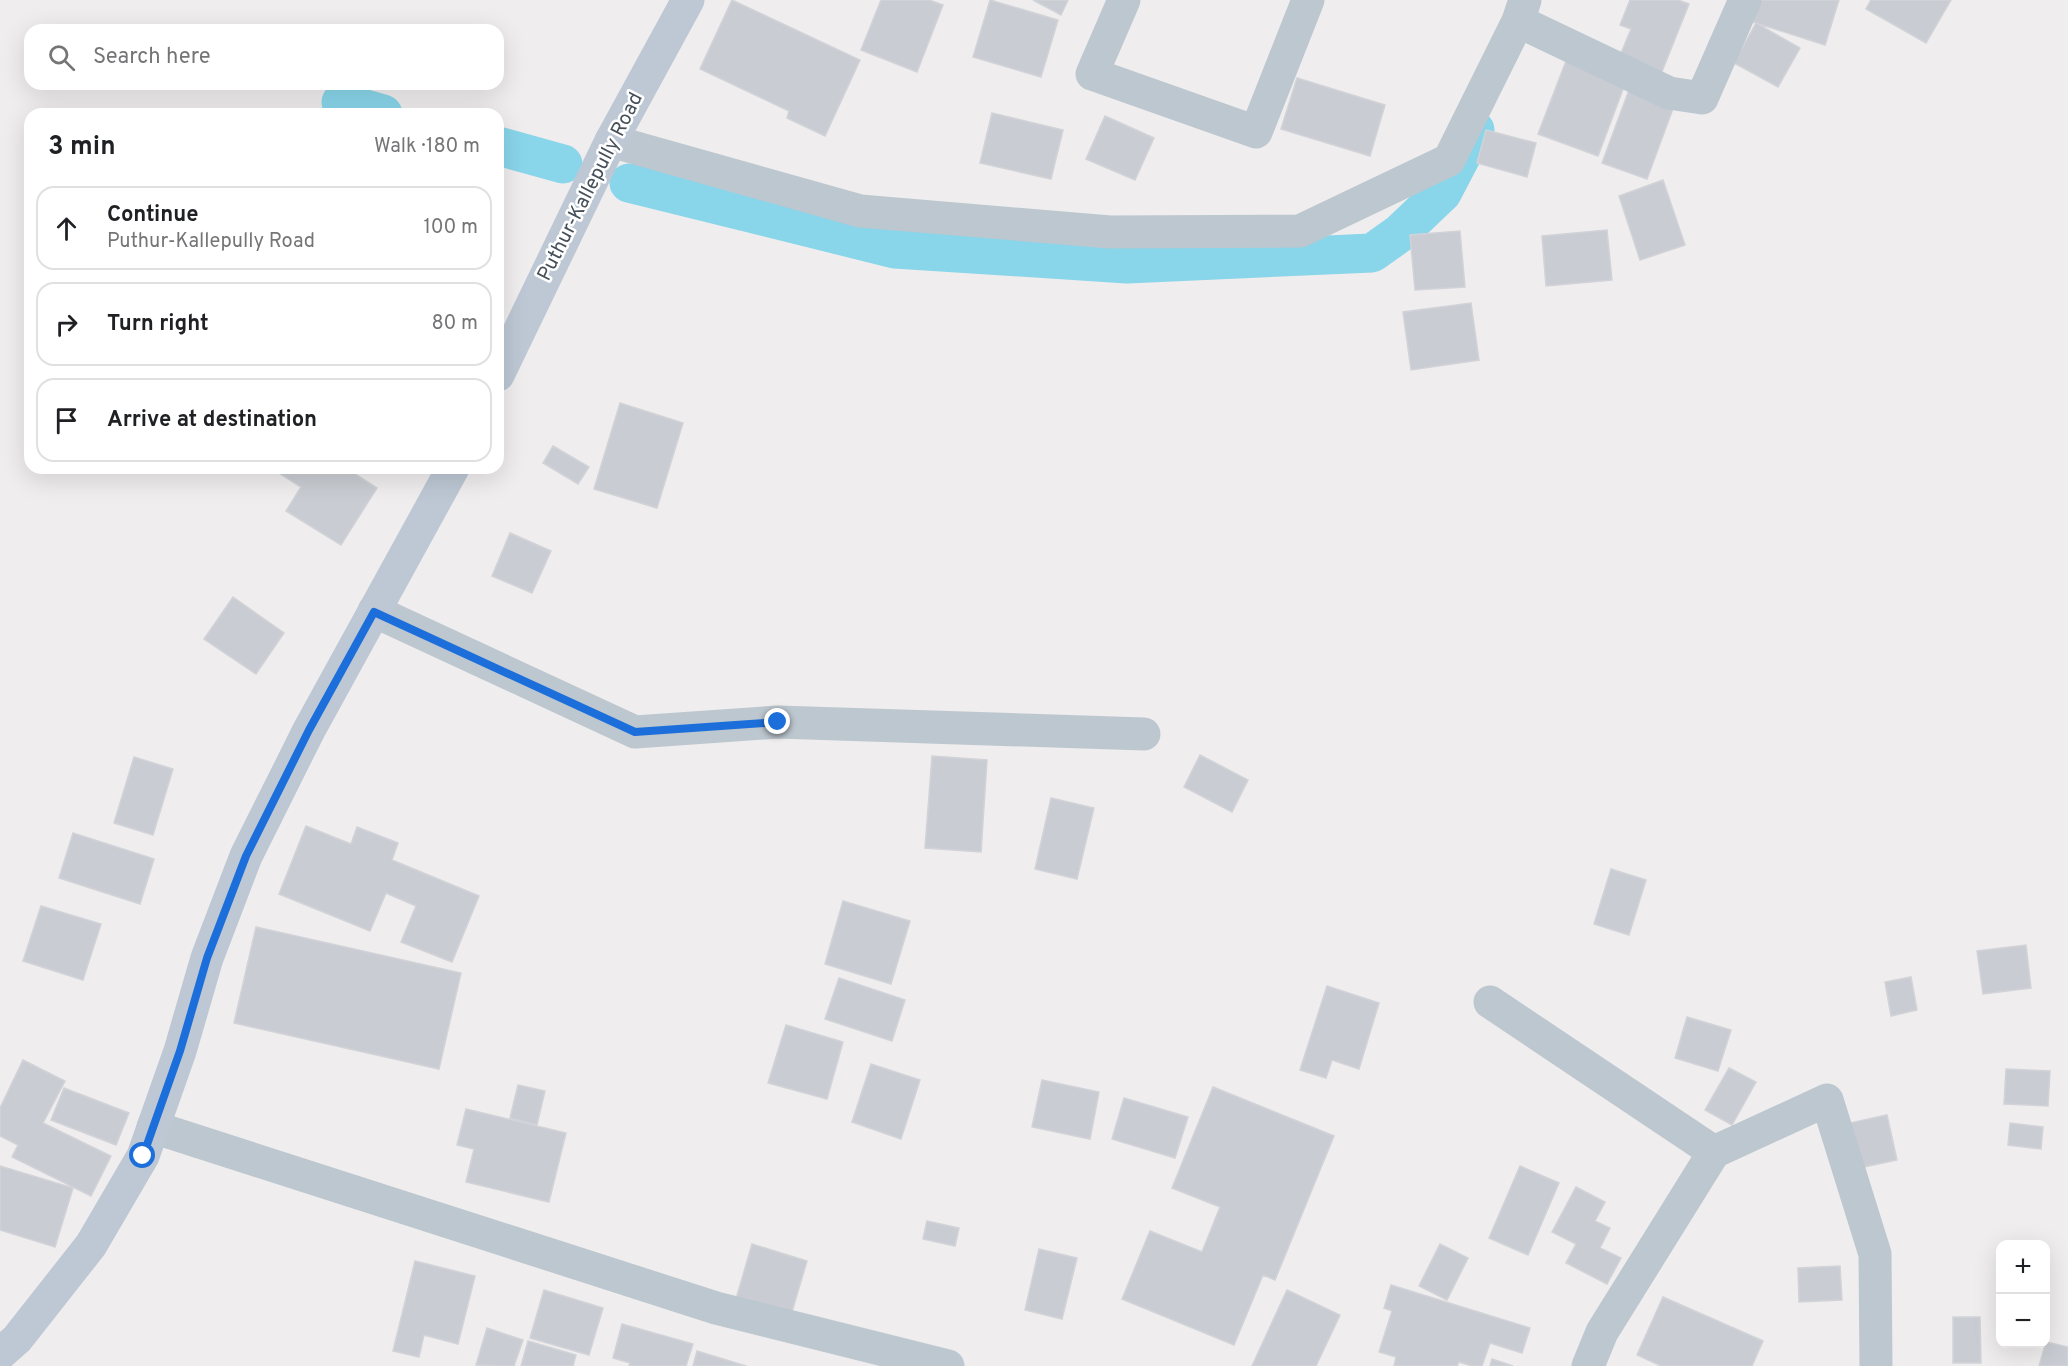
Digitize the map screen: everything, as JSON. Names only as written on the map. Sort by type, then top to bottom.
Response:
[{"type":"main road","name":"Puthur-Kallepully Road","points":[[504,363],[611,141],[688,0]]},
{"type":"main road","points":[[0,1354],[17,1339],[91,1245],[143,1156],[180,1051],[207,958],[246,856],[309,730],[450,474]]},
{"type":"street","points":[[1124,0],[1092,74],[1256,132],[1308,0]]},
{"type":"street","points":[[611,141],[860,211],[1110,232],[1300,231],[1449,160],[1522,11],[1669,93],[1702,98],[1745,0]]},
{"type":"street","points":[[374,612],[635,732],[778,722],[1144,734]]},
{"type":"street","points":[[1490,1002],[1714,1152]]},
{"type":"street","points":[[1588,1366],[1602,1332],[1714,1152],[1827,1100],[1875,1254],[1876,1366]]},
{"type":"street","points":[[153,1127],[716,1308],[948,1366]]},
{"type":"building","points":[[732,0],[860,60],[825,136],[787,118],[789,111],[700,69]]},
{"type":"building","points":[[881,0],[929,0],[943,5],[917,72],[861,50]]},
{"type":"building","points":[[990,0],[1058,20],[1041,77],[973,57]]},
{"type":"building","points":[[1033,0],[1068,0],[1061,15]]},
{"type":"building","points":[[1630,0],[1678,0],[1689,4],[1661,74],[1619,58],[1631,29],[1620,25]]},
{"type":"building","points":[[1760,0],[1839,0],[1825,45],[1753,22]]},
{"type":"building","points":[[1871,0],[1951,0],[1926,43],[1866,9]]},
{"type":"building","points":[[1756,23],[1800,48],[1778,87],[1734,63]]},
{"type":"building","points":[[1566,61],[1625,84],[1598,156],[1538,134]]},
{"type":"building","points":[[1297,78],[1385,105],[1370,156],[1281,129]]},
{"type":"building","points":[[1629,90],[1674,106],[1647,179],[1602,163]]},
{"type":"building","points":[[992,113],[1063,130],[1051,179],[980,163]]},
{"type":"building","points":[[1105,116],[1154,138],[1135,180],[1086,159]]},
{"type":"building","points":[[1486,130],[1536,143],[1527,177],[1477,163]]},
{"type":"building","points":[[1663,180],[1685,245],[1640,260],[1619,196]]},
{"type":"building","points":[[1607,230],[1612,280],[1546,286],[1542,236]]},
{"type":"building","points":[[1460,231],[1465,287],[1415,290],[1410,235]]},
{"type":"building","points":[[1471,303],[1479,360],[1411,370],[1403,312]]},
{"type":"building","points":[[620,403],[683,423],[657,508],[594,489]]},
{"type":"building","points":[[553,446],[589,467],[578,484],[543,463]]},
{"type":"building","points":[[280,474],[355,474],[377,488],[341,545],[286,511],[301,487]]},
{"type":"building","points":[[510,533],[551,551],[532,593],[492,576]]},
{"type":"building","points":[[233,597],[284,633],[256,674],[204,639]]},
{"type":"building","points":[[1200,755],[1248,780],[1232,812],[1184,787]]},
{"type":"building","points":[[932,756],[987,760],[981,852],[925,848]]},
{"type":"building","points":[[134,757],[173,769],[153,835],[114,823]]},
{"type":"building","points":[[1051,798],[1094,808],[1077,879],[1035,869]]},
{"type":"building","points":[[306,826],[351,844],[357,827],[398,843],[392,860],[479,896],[452,962],[401,942],[416,906],[386,893],[370,931],[279,894]]},
{"type":"building","points":[[73,833],[154,859],[140,904],[59,878]]},
{"type":"building","points":[[1611,869],[1646,880],[1629,935],[1594,924]]},
{"type":"building","points":[[843,901],[910,921],[891,984],[825,964]]},
{"type":"building","points":[[41,906],[101,924],[83,980],[23,961]]},
{"type":"building","points":[[256,927],[461,973],[439,1069],[234,1023]]},
{"type":"building","points":[[2026,945],[2031,988],[1983,994],[1977,951]]},
{"type":"building","points":[[1911,977],[1917,1010],[1891,1016],[1885,982]]},
{"type":"building","points":[[839,978],[905,1000],[892,1041],[825,1019]]},
{"type":"building","points":[[1327,986],[1379,1003],[1359,1069],[1332,1060],[1326,1078],[1300,1070]]},
{"type":"building","points":[[1687,1017],[1731,1030],[1718,1071],[1675,1058]]},
{"type":"building","points":[[786,1025],[843,1042],[827,1099],[768,1083]]},
{"type":"building","points":[[23,1060],[65,1081],[43,1123],[111,1156],[91,1196],[12,1157],[18,1145],[0,1136],[0,1108]]},
{"type":"building","points":[[871,1064],[920,1080],[901,1139],[852,1122]]},
{"type":"building","points":[[1729,1068],[1756,1082],[1732,1125],[1705,1110]]},
{"type":"building","points":[[2006,1069],[2050,1071],[2048,1106],[2004,1104]]},
{"type":"building","points":[[1042,1080],[1099,1092],[1090,1139],[1032,1127]]},
{"type":"building","points":[[518,1085],[545,1091],[537,1125],[510,1118]]},
{"type":"building","points":[[1213,1087],[1334,1136],[1275,1280],[1263,1275],[1234,1345],[1122,1299],[1150,1231],[1202,1252],[1220,1207],[1172,1188]]},
{"type":"building","points":[[64,1088],[129,1113],[116,1145],[51,1120]]},
{"type":"building","points":[[1124,1098],[1188,1117],[1175,1158],[1112,1139]]},
{"type":"building","points":[[466,1109],[566,1133],[549,1202],[466,1182],[474,1149],[457,1145]]},
{"type":"building","points":[[1887,1115],[1897,1160],[1859,1168],[1850,1123]]},
{"type":"building","points":[[2010,1123],[2043,1127],[2041,1149],[2008,1145]]},
{"type":"building","points":[[0,1166],[73,1188],[55,1247],[0,1230]]},
{"type":"building","points":[[1520,1166],[1559,1183],[1528,1255],[1489,1238]]},
{"type":"building","points":[[1576,1187],[1605,1202],[1595,1221],[1610,1228],[1600,1248],[1621,1258],[1607,1284],[1566,1263],[1576,1244],[1552,1232]]},
{"type":"building","points":[[927,1221],[959,1228],[955,1246],[923,1239]]},
{"type":"building","points":[[752,1244],[807,1261],[791,1315],[736,1299]]},
{"type":"building","points":[[1440,1244],[1468,1258],[1447,1300],[1419,1286]]},
{"type":"building","points":[[1039,1249],[1077,1258],[1062,1319],[1025,1310]]},
{"type":"building","points":[[415,1261],[475,1276],[458,1344],[424,1335],[419,1357],[393,1351]]},
{"type":"building","points":[[1840,1266],[1842,1300],[1799,1302],[1798,1268]]},
{"type":"building","points":[[1391,1285],[1530,1328],[1522,1353],[1490,1343],[1482,1366],[1459,1362],[1457,1366],[1394,1366],[1396,1357],[1379,1352],[1392,1311],[1384,1308]]},
{"type":"building","points":[[544,1290],[603,1308],[589,1355],[530,1338]]},
{"type":"building","points":[[1287,1290],[1340,1315],[1316,1366],[1252,1366]]},
{"type":"building","points":[[1663,1297],[1763,1341],[1752,1366],[1661,1366],[1637,1355]]},
{"type":"building","points":[[1953,1317],[1980,1317],[1981,1363],[1953,1363]]},
{"type":"building","points":[[622,1324],[693,1344],[686,1366],[629,1366],[630,1363],[613,1358]]},
{"type":"building","points":[[487,1328],[523,1340],[514,1366],[476,1365]]},
{"type":"building","points":[[528,1341],[576,1355],[573,1366],[521,1366]]},
{"type":"building","points":[[2050,1343],[2068,1347],[2068,1366],[2039,1366],[2044,1348],[2050,1348]]},
{"type":"building","points":[[697,1351],[746,1366],[693,1366]]},
{"type":"building","points":[[1492,1359],[1513,1366],[1490,1366]]},
{"type":"waterway","points":[[341,102],[362,108]]},
{"type":"waterway","points":[[629,183],[895,249],[1127,264],[1372,253],[1400,233],[1442,193],[1475,130]]},
{"type":"waterway","points":[[504,148],[563,164]]},
{"type":"route","points":[[143,1156],[180,1051],[207,958],[246,856],[309,730],[374,612],[635,732],[778,722]]}]
